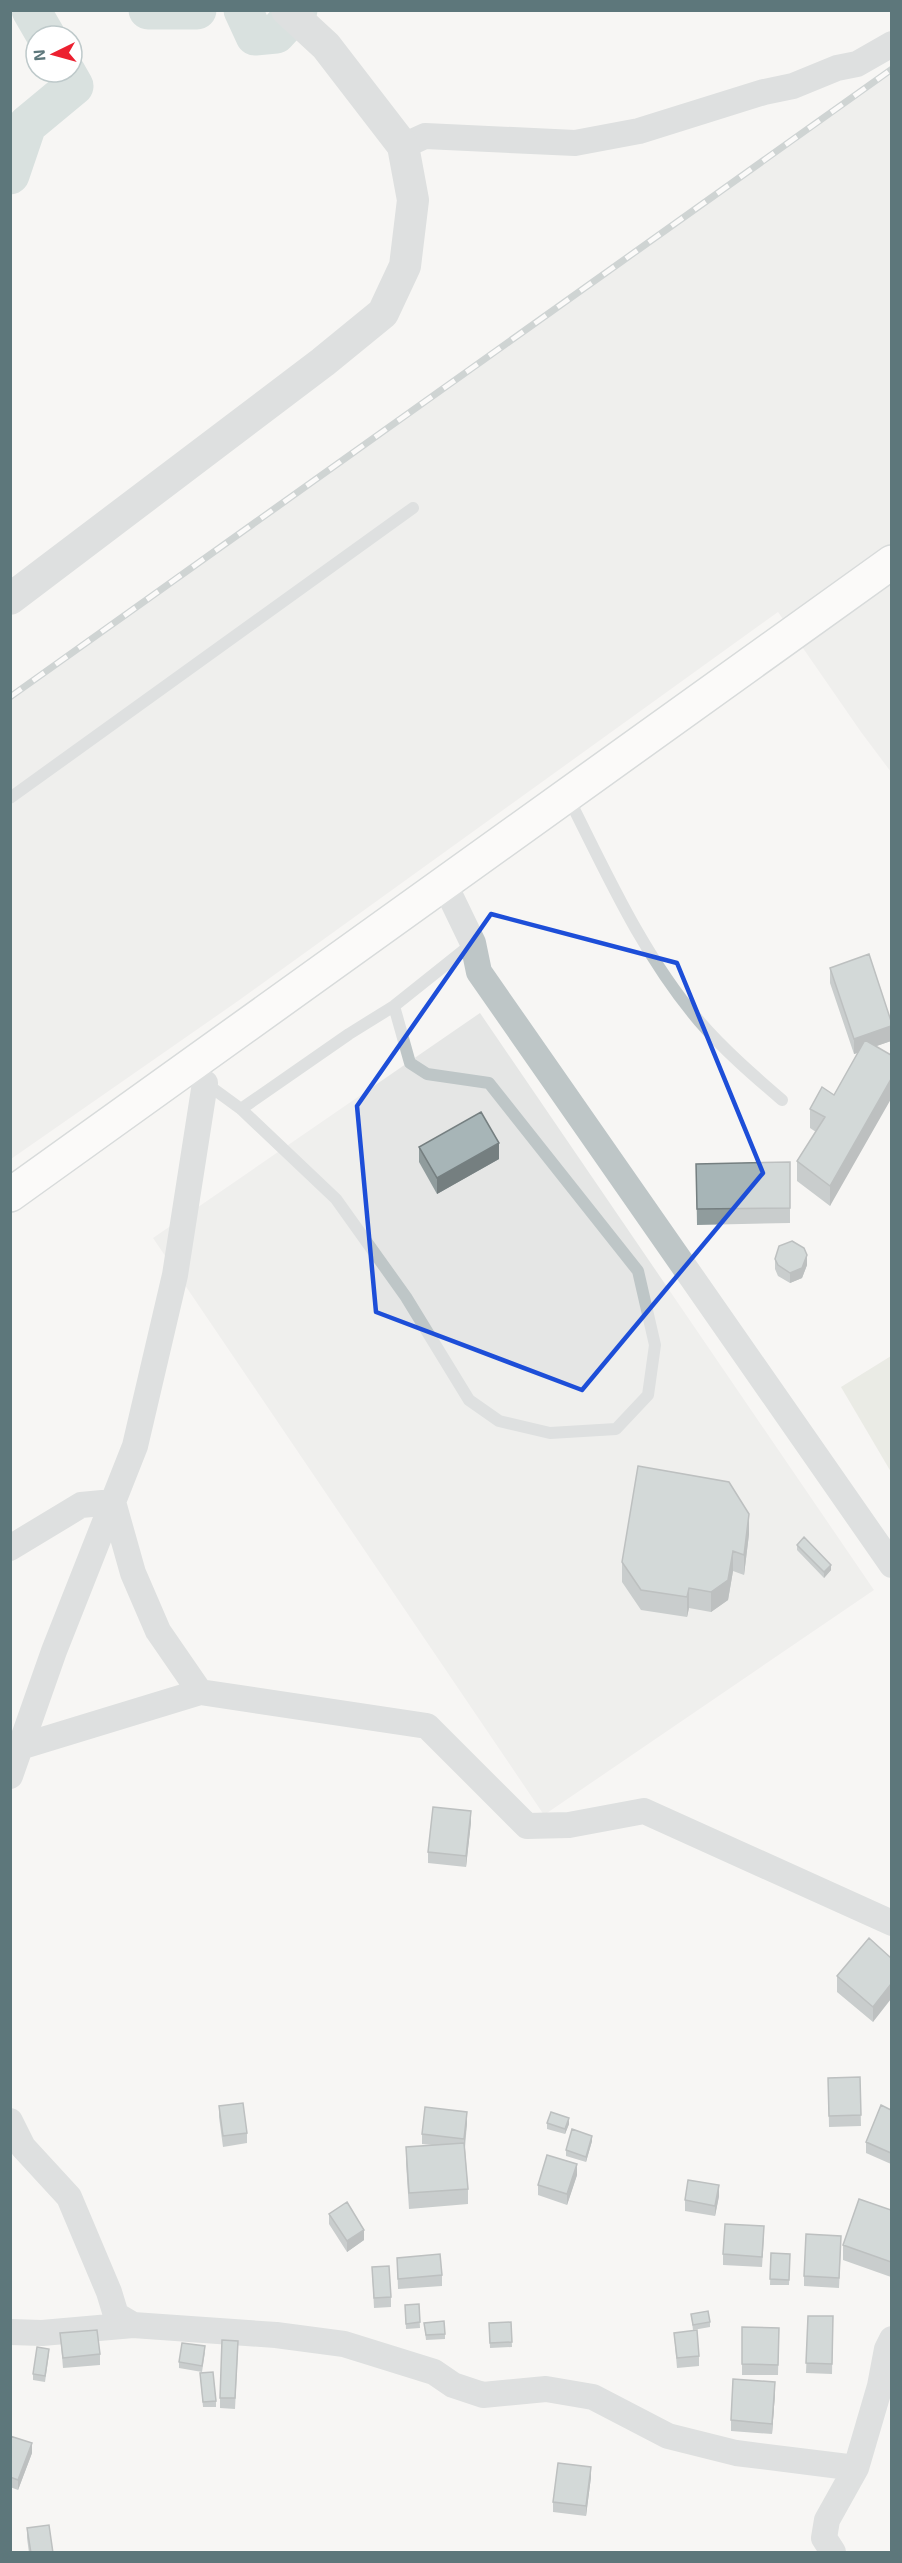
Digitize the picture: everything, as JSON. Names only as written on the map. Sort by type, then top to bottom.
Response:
[{"type":"main road","points":[[10,1196],[196,1076],[444,883],[891,562]]},
{"type":"street","points":[[10,599],[323,362],[383,313],[405,266],[413,200],[403,146],[326,46],[295,19]]},
{"type":"street","points":[[403,146],[425,136],[575,143],[639,131],[764,92],[792,86],[837,68],[857,64],[891,44]]},
{"type":"street","points":[[444,883],[473,943],[478,972],[891,1565]]},
{"type":"street","points":[[10,1776],[15,1748],[135,1446],[175,1275],[196,1076]]},
{"type":"street","points":[[10,1548],[81,1505],[112,1502]]},
{"type":"street","points":[[112,1502],[133,1573],[158,1630],[200,1692]]},
{"type":"street","points":[[15,1748],[200,1692],[427,1726],[527,1826],[568,1825],[644,1811],[891,1923]]},
{"type":"street","points":[[10,2121],[23,2147],[69,2197],[109,2292],[116,2315],[133,2325]]},
{"type":"street","points":[[10,2332],[42,2333],[133,2325],[276,2335],[344,2344],[434,2372],[453,2385],[483,2395],[546,2390],[593,2397],[668,2436],[736,2452],[856,2468]]},
{"type":"street","points":[[833,2553],[824,2538],[827,2520],[856,2468],[891,2339]]},
{"type":"lane","points":[[10,798],[413,508]]},
{"type":"lane","points":[[567,795],[627,913],[666,978],[699,1020],[734,1057],[782,1100]]},
{"type":"lane","points":[[241,1109],[349,1034],[394,1006],[473,943]]},
{"type":"lane","points":[[196,1076],[241,1109],[336,1199],[406,1297],[469,1400],[499,1421],[550,1433],[616,1429],[648,1395],[655,1345],[638,1271],[489,1083],[427,1074],[410,1063],[394,1006]]},
{"type":"highlighted area","points":[[491,914],[677,963],[763,1173],[582,1390],[376,1312],[357,1106]]},
{"type":"shaded area","points":[[891,69],[891,772],[778,612],[238,1001],[11,1159],[10,697]]},
{"type":"shaded area","points":[[480,1013],[874,1590],[544,1815],[153,1238]]},
{"type":"shaded area","points":[[891,1356],[891,1472],[841,1387]]},
{"type":"building","points":[[869,954],[891,1026],[854,1039],[830,968]]},
{"type":"building","points":[[865,1040],[891,1055],[891,1079],[830,1186],[797,1161],[825,1117],[810,1109],[822,1087],[834,1095]]},
{"type":"building","points":[[481,1112],[499,1143],[437,1178],[419,1147]]},
{"type":"building","points":[[790,1162],[790,1208],[697,1209],[696,1164]]},
{"type":"building","points":[[792,1241],[804,1248],[807,1255],[802,1268],[790,1273],[778,1265],[775,1259],[779,1246]]},
{"type":"building","points":[[638,1466],[729,1482],[749,1514],[744,1555],[733,1551],[728,1580],[711,1592],[689,1588],[687,1597],[641,1590],[622,1562]]},
{"type":"building","points":[[804,1537],[831,1565],[824,1572],[797,1545]]},
{"type":"building","points":[[433,1807],[471,1811],[466,1856],[428,1852]]},
{"type":"building","points":[[869,1938],[891,1958],[891,1984],[873,2007],[837,1976]]},
{"type":"building","points":[[860,2077],[861,2115],[829,2116],[828,2078]]},
{"type":"building","points":[[243,2103],[247,2133],[223,2136],[219,2106]]},
{"type":"building","points":[[881,2105],[891,2110],[891,2153],[866,2142]]},
{"type":"building","points":[[425,2107],[467,2112],[464,2139],[422,2134]]},
{"type":"building","points":[[551,2112],[569,2118],[565,2129],[547,2123]]},
{"type":"building","points":[[572,2129],[592,2136],[586,2157],[566,2150]]},
{"type":"building","points":[[464,2143],[468,2189],[409,2193],[406,2147]]},
{"type":"building","points":[[547,2155],[577,2164],[567,2194],[538,2185]]},
{"type":"building","points":[[688,2180],[719,2185],[715,2206],[685,2200]]},
{"type":"building","points":[[859,2199],[891,2210],[891,2262],[843,2245]]},
{"type":"building","points":[[347,2202],[364,2230],[347,2241],[329,2214]]},
{"type":"building","points":[[725,2224],[764,2226],[762,2257],[723,2254]]},
{"type":"building","points":[[806,2234],[841,2236],[839,2278],[804,2276]]},
{"type":"building","points":[[771,2253],[790,2254],[789,2280],[770,2279]]},
{"type":"building","points":[[440,2254],[442,2275],[398,2279],[397,2258]]},
{"type":"building","points":[[389,2266],[391,2297],[374,2298],[372,2267]]},
{"type":"building","points":[[419,2304],[420,2322],[406,2324],[405,2305]]},
{"type":"building","points":[[708,2311],[710,2322],[693,2325],[691,2314]]},
{"type":"building","points":[[808,2316],[833,2316],[832,2364],[806,2363]]},
{"type":"building","points":[[444,2321],[445,2334],[426,2335],[424,2323]]},
{"type":"building","points":[[511,2322],[512,2342],[490,2343],[489,2323]]},
{"type":"building","points":[[742,2327],[779,2328],[778,2365],[742,2364]]},
{"type":"building","points":[[97,2330],[100,2354],[63,2358],[60,2333]]},
{"type":"building","points":[[697,2330],[699,2356],[677,2358],[674,2333]]},
{"type":"building","points":[[222,2340],[238,2341],[235,2398],[220,2398]]},
{"type":"building","points":[[182,2343],[205,2346],[202,2366],[179,2362]]},
{"type":"building","points":[[37,2347],[49,2349],[45,2376],[33,2374]]},
{"type":"building","points":[[213,2372],[216,2401],[203,2402],[200,2373]]},
{"type":"building","points":[[733,2379],[775,2382],[772,2424],[731,2420]]},
{"type":"building","points":[[10,2436],[32,2443],[18,2480],[10,2477]]},
{"type":"building","points":[[558,2463],[591,2467],[586,2506],[553,2502]]},
{"type":"building","points":[[49,2525],[53,2553],[31,2553],[27,2528]]},
{"type":"waterway","points":[[31,10],[39,24]]},
{"type":"waterway","points":[[148,10],[197,10]]},
{"type":"waterway","points":[[243,10],[255,36],[276,34],[298,10]]},
{"type":"waterway","points":[[10,175],[27,125],[74,86],[73,84]]},
{"type":"railway","points":[[10,697],[892,69]]}]
